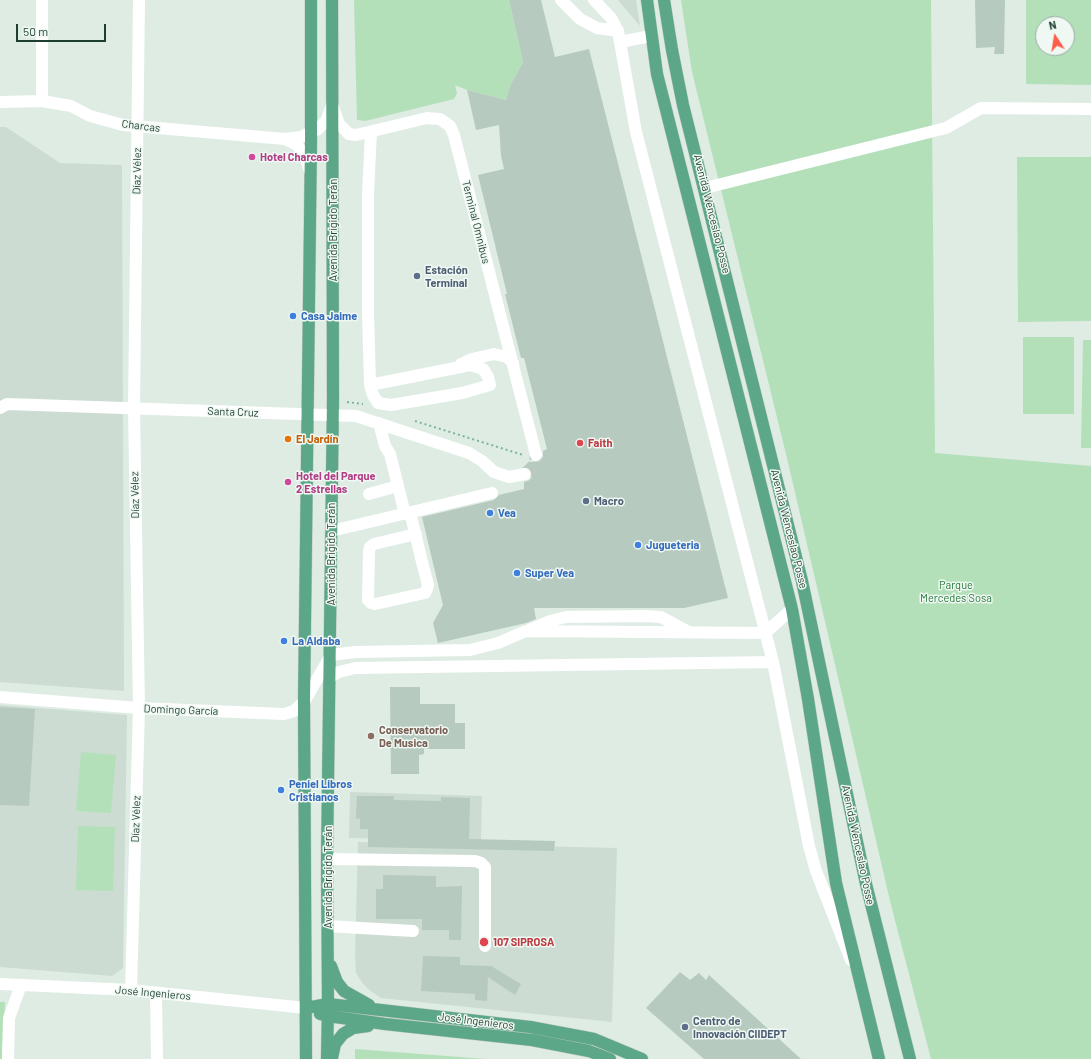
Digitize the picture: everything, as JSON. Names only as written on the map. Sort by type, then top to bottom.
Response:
[{"type":"main road","name":"Avenida Brígido Terán","points":[[306,1059],[304,702],[311,173],[311,0]]},
{"type":"main road","name":"Avenida Brígido Terán","points":[[327,1059],[327,859],[331,655],[332,0]]},
{"type":"main road","points":[[647,0],[657,74],[792,609],[808,699],[830,852],[878,1059]]},
{"type":"main road","name":"Avenida Wenceslao Posse","points":[[664,0],[677,76],[802,581],[866,884],[910,1059]]},
{"type":"main road","points":[[328,951],[332,971],[337,982],[344,991],[377,1009]]},
{"type":"main road","name":"José Ingenieros","points":[[306,1008],[328,1004],[563,1032],[594,1039],[642,1059]]},
{"type":"main road","name":"José Ingenieros","points":[[306,1008],[328,1016],[385,1024],[532,1040],[589,1051],[610,1059]]},
{"type":"main road","points":[[899,1015],[902,1059]]},
{"type":"main road","points":[[332,1059],[336,1044],[342,1034],[353,1028],[385,1024]]},
{"type":"street","points":[[42,0],[42,102]]},
{"type":"street","name":"Díaz Vélez","points":[[132,990],[139,708],[134,408],[139,0]]},
{"type":"street","points":[[561,0],[580,19],[619,37],[651,36]]},
{"type":"street","points":[[594,0],[611,18],[619,37],[636,132],[773,662],[809,846],[816,871],[860,981]]},
{"type":"street","name":"Charcas","points":[[0,102],[42,102],[70,106],[90,116],[123,125],[285,139],[301,137],[318,130],[326,121],[332,104]]},
{"type":"street","name":"Terminal Omnibus","points":[[332,104],[339,124],[349,134],[371,132],[427,118],[440,119],[450,126],[454,134],[536,455]]},
{"type":"street","points":[[705,188],[946,128],[981,108],[1091,109]]},
{"type":"street","points":[[370,385],[470,364],[483,369],[488,377],[490,385],[455,394],[391,405],[378,403],[373,395],[370,385],[368,313],[368,187],[371,132]]},
{"type":"street","name":"Charcas","points":[[285,139],[297,144],[304,154],[311,173]]},
{"type":"street","points":[[459,366],[472,359],[494,354],[507,357],[513,363]]},
{"type":"street","name":"Santa Cruz","points":[[2,403],[332,414]]},
{"type":"street","points":[[332,414],[356,416],[469,453],[482,461],[494,472],[509,477],[525,474]]},
{"type":"street","points":[[384,424],[385,446],[390,454],[398,486],[416,534],[428,585],[425,593],[375,604],[371,603],[368,600],[370,547],[374,544],[416,534]]},
{"type":"street","points":[[369,494],[398,486]]},
{"type":"street","points":[[331,531],[492,493]]},
{"type":"street","points":[[331,655],[355,652],[470,650],[498,643],[526,632],[765,633],[792,609]]},
{"type":"street","name":"Domingo García","points":[[0,697],[139,708],[284,714],[294,711],[304,702],[331,655]]},
{"type":"street","points":[[330,677],[339,672],[355,668],[773,662]]},
{"type":"street","points":[[327,859],[475,861],[482,863],[485,867],[485,946]]},
{"type":"street","points":[[327,926],[413,931]]},
{"type":"street","name":"José Ingenieros","points":[[0,984],[132,990],[306,1008]]},
{"type":"street","points":[[8,1059],[9,1018],[21,985]]},
{"type":"street","points":[[156,993],[157,1059]]},
{"type":"path","points":[[347,402],[364,405]]},
{"type":"path","points":[[414,421],[518,455],[536,455]]},
{"type":"shaded area","points":[[618,0],[636,0],[640,26]]},
{"type":"shaded area","points":[[0,127],[6,127],[60,163],[122,165],[124,691],[0,682]]},
{"type":"shaded area","points":[[0,705],[127,715],[123,968],[112,976],[0,967]]},
{"type":"shaded area","points":[[350,792],[482,796],[481,840],[349,838]]},
{"type":"shaded area","name":"107 SIPROSA","points":[[358,842],[617,848],[612,1022],[381,998],[372,992],[363,984],[356,973],[355,956]]},
{"type":"green space","points":[[354,0],[509,0],[523,62],[510,86],[506,100],[467,90],[455,85],[457,93],[454,99],[365,121],[357,120]]},
{"type":"green space","name":"Parque Mercedes Sosa","points":[[681,0],[931,0],[935,453],[1091,466],[1091,1059],[931,1059],[891,905],[786,454],[692,72]]},
{"type":"green space","points":[[1026,0],[1091,0],[1091,85],[1026,84]]},
{"type":"green space","points":[[1017,157],[1091,157],[1091,321],[1018,322]]},
{"type":"green space","points":[[1023,337],[1074,337],[1074,414],[1023,414]]},
{"type":"green space","points":[[1083,340],[1091,340],[1091,448],[1081,448]]},
{"type":"green space","points":[[81,752],[116,755],[111,813],[76,811]]},
{"type":"green space","points":[[78,826],[115,827],[113,891],[76,890]]},
{"type":"green space","points":[[0,1002],[5,1002],[2,1059],[0,1059]]},
{"type":"green space","points":[[355,1049],[486,1059],[355,1059]]},
{"type":"building","points":[[509,0],[541,0],[555,57],[589,49],[728,598],[684,608],[534,608],[536,619],[526,623],[438,643],[433,623],[443,605],[422,517],[494,500],[499,495],[524,489],[524,482],[530,480],[532,476],[531,469],[528,467],[530,462],[541,461],[543,451],[547,449],[524,358],[521,358],[478,175],[504,169],[501,156],[499,125],[476,130],[467,90],[506,100],[510,86],[523,62]]},
{"type":"building","points":[[975,0],[1005,0],[1004,54],[994,54],[995,47],[976,48]]},
{"type":"building","points":[[390,687],[420,687],[420,704],[455,704],[455,723],[465,723],[465,749],[424,749],[424,754],[419,755],[419,774],[391,774]]},
{"type":"building","points":[[0,707],[35,709],[29,806],[0,805]]},
{"type":"building","points":[[357,796],[394,796],[394,800],[441,801],[441,797],[470,798],[469,839],[555,841],[554,851],[368,847],[368,829],[360,829],[360,818],[356,819]]},
{"type":"building","points":[[383,875],[436,876],[436,887],[462,886],[461,940],[449,940],[449,930],[422,930],[422,919],[376,919],[376,889],[383,889]]},
{"type":"building","points":[[423,956],[460,957],[460,965],[491,966],[521,984],[515,995],[488,977],[487,1001],[475,1000],[475,994],[421,991]]},
{"type":"building","points":[[680,972],[690,980],[699,973],[706,980],[709,975],[801,1059],[704,1059],[646,1008]]},
{"type":"tunnel","points":[[525,474],[535,464],[536,455]]},
{"type":"place","name":"Hotel Charcas","points":[[252,157]]},
{"type":"place","name":"Estación Terminal","points":[[417,276]]},
{"type":"place","name":"Casa Jaime","points":[[293,316]]},
{"type":"place","name":"El Jardín","points":[[288,439]]},
{"type":"place","name":"Faith","points":[[580,443]]},
{"type":"place","name":"Hotel del Parque 2 Estrellas","points":[[288,482]]},
{"type":"place","name":"Macro","points":[[586,501]]},
{"type":"place","name":"Vea","points":[[490,513]]},
{"type":"place","name":"Jugueteria","points":[[638,545]]},
{"type":"place","name":"Super Vea","points":[[517,573]]},
{"type":"place","name":"La Aldaba","points":[[284,641]]},
{"type":"place","name":"Conservatorio De Musica","points":[[371,736]]},
{"type":"place","name":"Peniel Libros Cristianos","points":[[281,790]]},
{"type":"place","name":"107 SIPROSA","points":[[484,942]]},
{"type":"place","name":"Centro de Innovación CIIDEPT","points":[[685,1027]]}]
